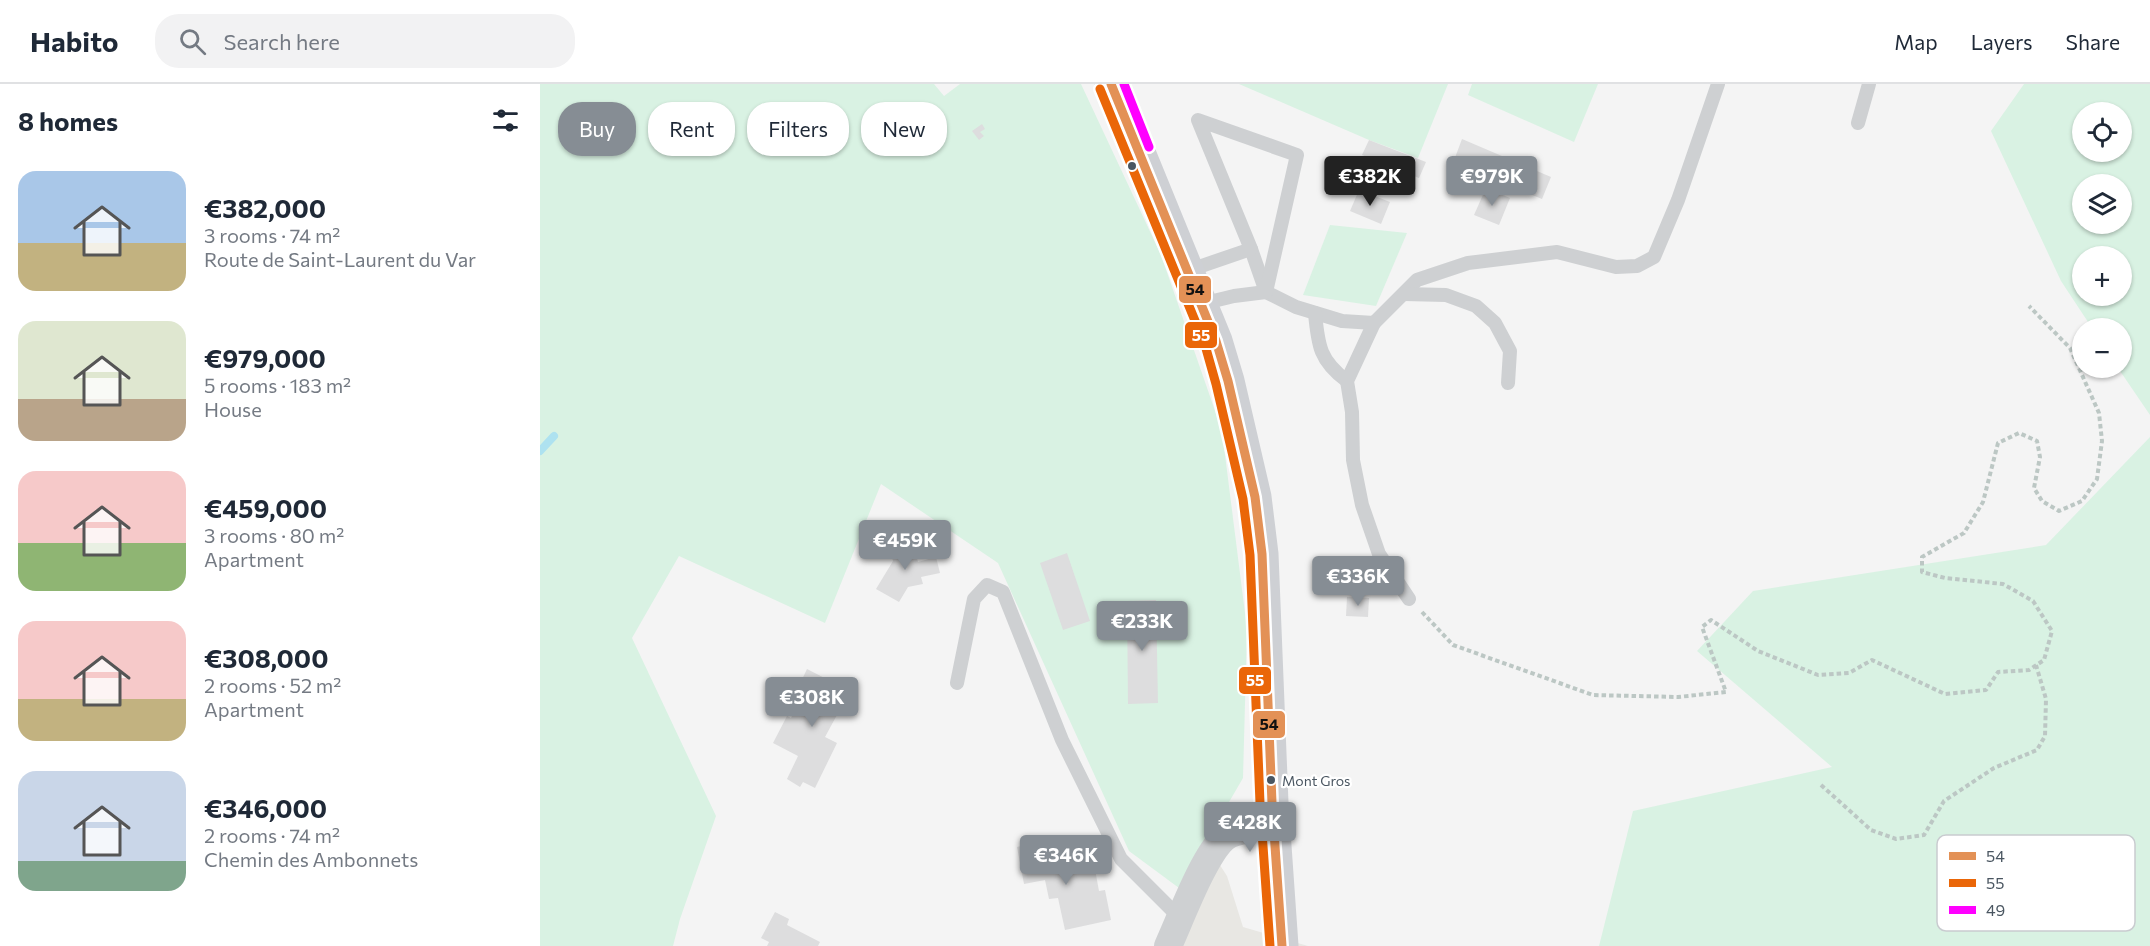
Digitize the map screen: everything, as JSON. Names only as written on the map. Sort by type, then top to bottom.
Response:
[{"type":"main road","points":[[1111,84],[1215,341],[1255,496],[1265,606],[1274,828],[1282,946]]},
{"type":"street","points":[[1168,946],[1211,854],[1225,837],[1250,830],[1274,828]]},
{"type":"lane","points":[[1409,599],[1379,554],[1362,505],[1353,460],[1352,412],[1347,381],[1374,323],[1417,280],[1468,263],[1557,252],[1616,267],[1637,266],[1654,257],[1678,200],[1718,84]]},
{"type":"lane","points":[[1858,123],[1869,84]]},
{"type":"lane","points":[[1198,120],[1297,155],[1266,292],[1251,249],[1198,120]]},
{"type":"lane","points":[[1187,271],[1251,249]]},
{"type":"lane","points":[[1201,304],[1234,296],[1266,292],[1315,314],[1342,321],[1374,323]]},
{"type":"lane","points":[[1404,294],[1446,295],[1476,306],[1495,323],[1510,351],[1508,382]]},
{"type":"lane","points":[[1315,314],[1321,353],[1334,372],[1347,381]]},
{"type":"lane","points":[[957,684],[974,599],[987,585],[1002,592],[1062,740],[1121,859],[1180,918]]},
{"type":"path","points":[[1409,599],[1453,645],[1593,695],[1678,697],[1726,692],[1702,627],[1711,620],[1758,651],[1818,675],[1849,673],[1872,660],[1946,694],[1986,690],[1998,672],[2029,670],[2043,660],[2052,632],[2033,601],[2002,584],[1945,578],[1922,572],[1922,557],[1964,533],[1983,502],[1998,443],[2019,432],[2037,441],[2040,457],[2034,488],[2042,501],[2059,511],[2082,501],[2097,479],[2102,441],[2098,413],[2070,348],[2029,306]]},
{"type":"path","points":[[1821,785],[1871,830],[1896,839],[1924,835],[1944,801],[1994,768],[2037,750],[2045,735],[2046,699],[2036,665]]},
{"type":"shaded area","points":[[1218,862],[1227,876],[1243,927],[1308,946],[1180,946]]},
{"type":"green space","points":[[540,84],[934,84],[944,96],[960,84],[1081,84],[1161,255],[1222,431],[1247,629],[1243,778],[1179,888],[1129,851],[998,563],[881,484],[825,623],[679,556],[632,638],[716,816],[680,919],[673,946],[540,946]]},
{"type":"green space","points":[[1239,84],[1448,84],[1418,158],[1369,140]]},
{"type":"green space","points":[[1472,84],[1598,84],[1574,142],[1468,95]]},
{"type":"green space","points":[[2024,84],[2150,84],[2150,415],[2125,378],[2132,378],[2132,318],[2085,318],[2077,306],[2132,306],[2132,246],[2072,246],[2072,298],[2061,281],[1991,131]]},
{"type":"green space","points":[[1330,225],[1407,233],[1376,306],[1303,295]]},
{"type":"green space","points":[[2150,437],[2150,946],[1599,946],[1633,811],[1832,767],[1697,651],[1753,591],[2046,545]]},
{"type":"building","points":[[982,124],[985,129],[980,132],[984,136],[979,140],[972,131]]},
{"type":"building","points":[[1462,139],[1551,177],[1542,199],[1453,163]]},
{"type":"building","points":[[1369,140],[1426,162],[1419,178],[1362,155]]},
{"type":"building","points":[[1486,188],[1510,198],[1499,225],[1474,215]]},
{"type":"building","points":[[1359,190],[1390,202],[1381,224],[1350,211]]},
{"type":"building","points":[[904,538],[907,549],[914,548],[918,562],[936,557],[940,573],[921,577],[923,584],[908,587],[899,602],[876,589],[893,561],[888,542]]},
{"type":"building","points":[[1067,553],[1090,621],[1063,630],[1040,563]]},
{"type":"building","points":[[1347,597],[1369,598],[1368,617],[1346,616]]},
{"type":"building","points":[[1156,600],[1158,703],[1128,704],[1127,601]]},
{"type":"building","points":[[807,669],[850,691],[825,737],[837,743],[815,788],[803,782],[800,787],[787,779],[798,756],[773,743],[787,716],[791,718],[799,701],[803,704],[807,695],[797,690]]},
{"type":"building","points":[[1033,843],[1034,846],[1048,843],[1051,855],[1061,853],[1064,870],[1094,864],[1099,891],[1105,890],[1111,920],[1065,930],[1058,898],[1049,899],[1045,880],[1024,884],[1017,847]]},
{"type":"building","points":[[775,912],[789,919],[787,925],[820,942],[818,946],[767,946],[769,942],[761,938]]},
{"type":"waterway","points":[[540,451],[554,436]]},
{"type":"transit line","name":"54","points":[[1111,84],[1216,341],[1228,381],[1255,497],[1262,554],[1272,803],[1282,946]]},
{"type":"transit line","name":"49","points":[[1124,84],[1149,147]]},
{"type":"transit line","name":"55","points":[[1100,89],[1205,345],[1243,499],[1250,555],[1260,803],[1270,946]]},
{"type":"place","name":"Mont Gros","points":[[1271,780]]}]
